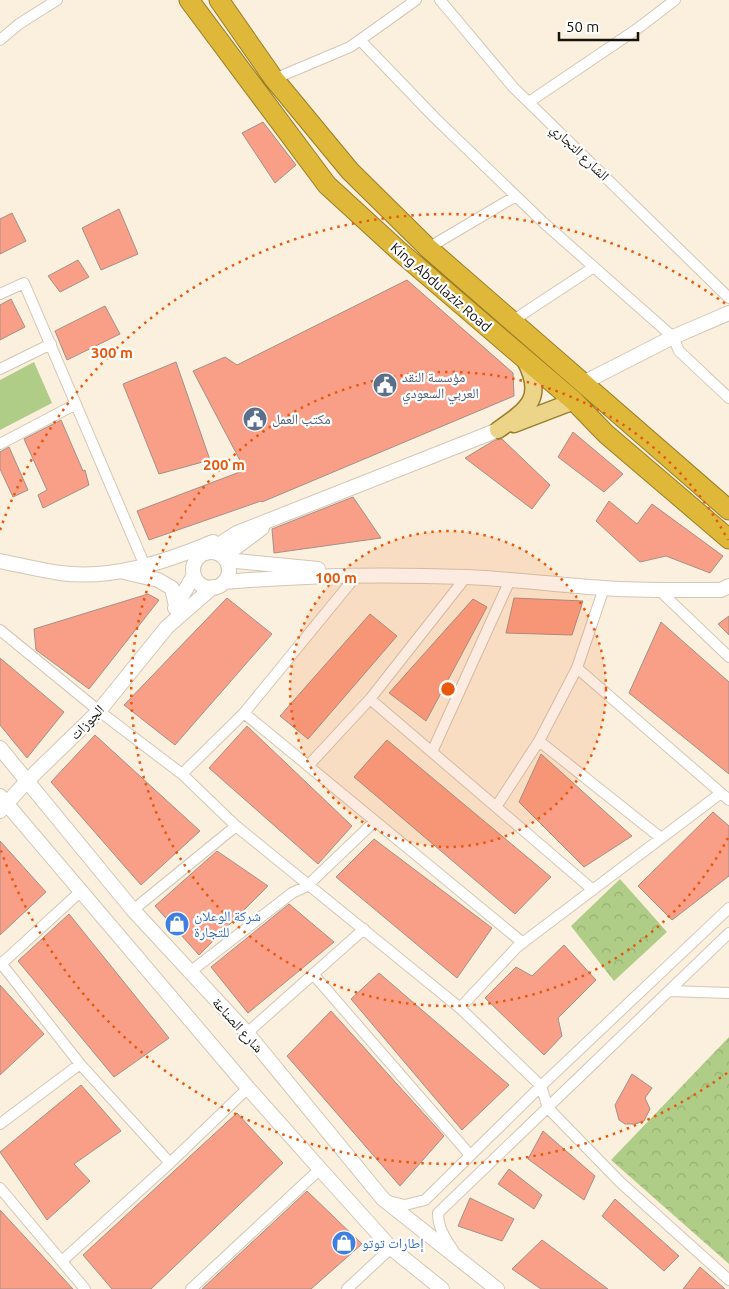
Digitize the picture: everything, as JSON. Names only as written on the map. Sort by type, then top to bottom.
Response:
[{"type":"highway","name":"King Abdulaziz Road","points":[[189,0],[328,185],[399,251],[574,401],[606,434],[729,539]]},
{"type":"highway","name":"King Abdulaziz Road","points":[[218,0],[274,79],[350,171],[428,248],[729,510]]},
{"type":"main road","points":[[498,430],[519,416],[530,402],[534,389],[533,375],[524,358]]},
{"type":"main road","points":[[498,430],[574,401]]},
{"type":"street","points":[[0,40],[19,24],[57,0]]},
{"type":"street","points":[[274,79],[350,47],[416,0]]},
{"type":"street","name":"الشارع التجاري","points":[[440,0],[513,87],[729,298]]},
{"type":"street","points":[[529,102],[675,0]]},
{"type":"street","points":[[360,40],[516,196],[673,337],[679,351],[729,398]]},
{"type":"street","points":[[428,248],[516,196]]},
{"type":"street","points":[[512,321],[594,267]]},
{"type":"street","points":[[0,294],[24,283],[145,566]]},
{"type":"street","points":[[583,383],[673,337],[729,313]]},
{"type":"street","points":[[0,370],[51,344]]},
{"type":"street","points":[[0,444],[76,404]]},
{"type":"street","points":[[0,561],[62,573],[99,573],[145,566],[174,558],[498,430]]},
{"type":"street","points":[[225,558],[279,516]]},
{"type":"street","points":[[167,627],[176,606],[194,575],[194,564],[203,554],[236,533]]},
{"type":"street","points":[[174,558],[217,553],[225,558],[304,567],[356,576]]},
{"type":"street","points":[[167,627],[219,585],[229,571],[225,558]]},
{"type":"street","points":[[121,571],[158,580],[172,588],[176,606]]},
{"type":"street","points":[[194,575],[201,584],[219,585],[286,577],[356,576],[466,577],[604,588],[658,590],[721,590],[729,586]]},
{"type":"street","points":[[182,774],[244,713],[356,576]]},
{"type":"street","points":[[308,766],[370,699],[466,577]]},
{"type":"street","points":[[432,752],[510,580]]},
{"type":"street","points":[[496,807],[539,741],[577,668],[604,588]]},
{"type":"street","points":[[658,590],[729,657]]},
{"type":"street","name":"الجوزات","points":[[3,804],[100,711],[167,627]]},
{"type":"street","points":[[0,630],[182,774],[236,826],[307,886],[364,929],[460,1008],[541,1086],[548,1108],[620,1182],[729,1280]]},
{"type":"street","points":[[460,1008],[523,943],[661,838],[725,797],[577,668]]},
{"type":"street","points":[[370,699],[593,890]]},
{"type":"street","points":[[244,713],[523,943]]},
{"type":"street","points":[[539,741],[661,838]]},
{"type":"street","name":"شارع الصناعة","points":[[0,748],[132,910],[247,1033],[383,1199],[495,1287]]},
{"type":"street","points":[[3,804],[248,1088],[391,1248],[442,1289]]},
{"type":"street","points":[[190,972],[292,893],[307,886],[375,822]]},
{"type":"street","points":[[132,910],[236,826]]},
{"type":"street","points":[[80,892],[0,963],[80,1064],[170,1162]]},
{"type":"street","points":[[383,1199],[405,1205],[424,1200],[729,908]]},
{"type":"street","points":[[247,1033],[364,929]]},
{"type":"street","points":[[461,1261],[442,1233],[438,1222],[438,1213],[729,933]]},
{"type":"street","points":[[313,974],[470,1155]]},
{"type":"street","points":[[669,991],[729,993]]},
{"type":"street","points":[[0,1124],[80,1064]]},
{"type":"street","points":[[62,1261],[248,1088]]},
{"type":"street","points":[[191,1289],[320,1169]]},
{"type":"street","points":[[0,1188],[85,1289]]},
{"type":"street","points":[[347,1289],[391,1248]]},
{"type":"green space","points":[[34,362],[52,403],[0,430],[0,380]]},
{"type":"green space","points":[[620,879],[667,932],[614,981],[571,926]]},
{"type":"green space","points":[[729,1037],[729,1264],[611,1160]]},
{"type":"building","points":[[263,122],[296,165],[275,183],[242,133]]},
{"type":"building","points":[[119,209],[138,254],[101,270],[82,228]]},
{"type":"building","points":[[12,213],[26,241],[0,254],[0,219]]},
{"type":"building","points":[[78,260],[89,277],[60,292],[48,276]]},
{"type":"building","name":"مؤسسة النقد العربي السعودي","points":[[407,280],[513,373],[514,396],[262,502],[149,540],[137,511],[245,470],[193,371],[225,357],[237,365]]},
{"type":"building","points":[[11,299],[25,327],[0,340],[0,305]]},
{"type":"building","points":[[105,306],[120,334],[67,360],[55,331]]},
{"type":"building","points":[[176,362],[210,460],[159,474],[123,384]]},
{"type":"building","points":[[61,420],[83,471],[85,470],[89,485],[43,508],[38,495],[47,490],[24,439]]},
{"type":"building","points":[[573,432],[623,474],[604,492],[558,457]]},
{"type":"building","points":[[502,439],[550,485],[532,509],[465,458],[495,440]]},
{"type":"building","points":[[9,447],[28,490],[13,497],[0,469],[0,452]]},
{"type":"building","points":[[353,497],[381,538],[274,553],[272,529]]},
{"type":"building","points":[[609,501],[637,524],[652,504],[723,556],[710,573],[666,556],[640,562],[596,521]]},
{"type":"building","points":[[148,594],[159,600],[89,689],[36,650],[34,629]]},
{"type":"building","points":[[227,598],[272,634],[175,745],[124,705]]},
{"type":"building","points":[[514,598],[583,601],[572,635],[506,633]]},
{"type":"building","points":[[473,599],[487,607],[426,721],[389,693]]},
{"type":"building","points":[[370,614],[397,636],[308,739],[280,716]]},
{"type":"building","points":[[729,616],[729,635],[718,624]]},
{"type":"building","points":[[661,622],[729,682],[729,774],[629,693]]},
{"type":"building","points":[[0,658],[64,712],[27,758],[0,725]]},
{"type":"building","points":[[247,726],[352,826],[318,864],[209,768]]},
{"type":"building","points":[[95,735],[200,831],[141,885],[51,782]]},
{"type":"building","points":[[387,740],[551,877],[515,914],[354,777]]},
{"type":"building","points":[[541,754],[632,836],[584,867],[519,802]]},
{"type":"building","points":[[713,812],[729,826],[729,876],[672,920],[638,886]]},
{"type":"building","points":[[374,839],[492,928],[457,978],[336,877]]},
{"type":"building","points":[[0,841],[46,892],[0,935]]},
{"type":"building","points":[[217,851],[268,886],[199,955],[155,906]]},
{"type":"building","points":[[289,904],[334,942],[248,1013],[211,967]]},
{"type":"building","points":[[69,914],[169,1038],[114,1077],[18,961]]},
{"type":"building","points":[[564,945],[596,980],[558,1018],[562,1036],[544,1055],[485,998],[516,967],[532,976]]},
{"type":"building","points":[[379,973],[509,1085],[462,1130],[351,999]]},
{"type":"building","points":[[0,985],[44,1034],[0,1075]]},
{"type":"building","points":[[331,1011],[444,1136],[400,1186],[287,1056]]},
{"type":"building","points":[[632,1074],[652,1088],[645,1098],[650,1109],[644,1121],[635,1124],[625,1124],[619,1120],[615,1105]]},
{"type":"building","points":[[81,1085],[121,1131],[74,1164],[90,1181],[47,1220],[0,1152]]},
{"type":"building","points":[[237,1113],[283,1163],[151,1289],[112,1289],[83,1255]]},
{"type":"building","points":[[543,1131],[595,1176],[584,1200],[528,1159]]},
{"type":"building","points":[[509,1169],[542,1195],[534,1209],[498,1184]]},
{"type":"building","points":[[307,1191],[362,1244],[311,1289],[202,1289]]},
{"type":"building","points":[[470,1198],[514,1219],[502,1241],[458,1226]]},
{"type":"building","points":[[615,1199],[679,1256],[664,1271],[602,1216]]},
{"type":"building","points":[[0,1210],[73,1289],[0,1289]]},
{"type":"building","points":[[542,1240],[608,1289],[541,1289],[512,1269]]},
{"type":"building","points":[[700,1267],[725,1289],[683,1289]]},
{"type":"place","name":"مؤسسة النقد العربي السعودي","points":[[385,385]]},
{"type":"place","name":"مكتب العمل","points":[[255,419]]},
{"type":"place","name":"شركة الوعلان للتجارة","points":[[177,924]]},
{"type":"place","name":"إطارات توتو","points":[[344,1243]]}]
